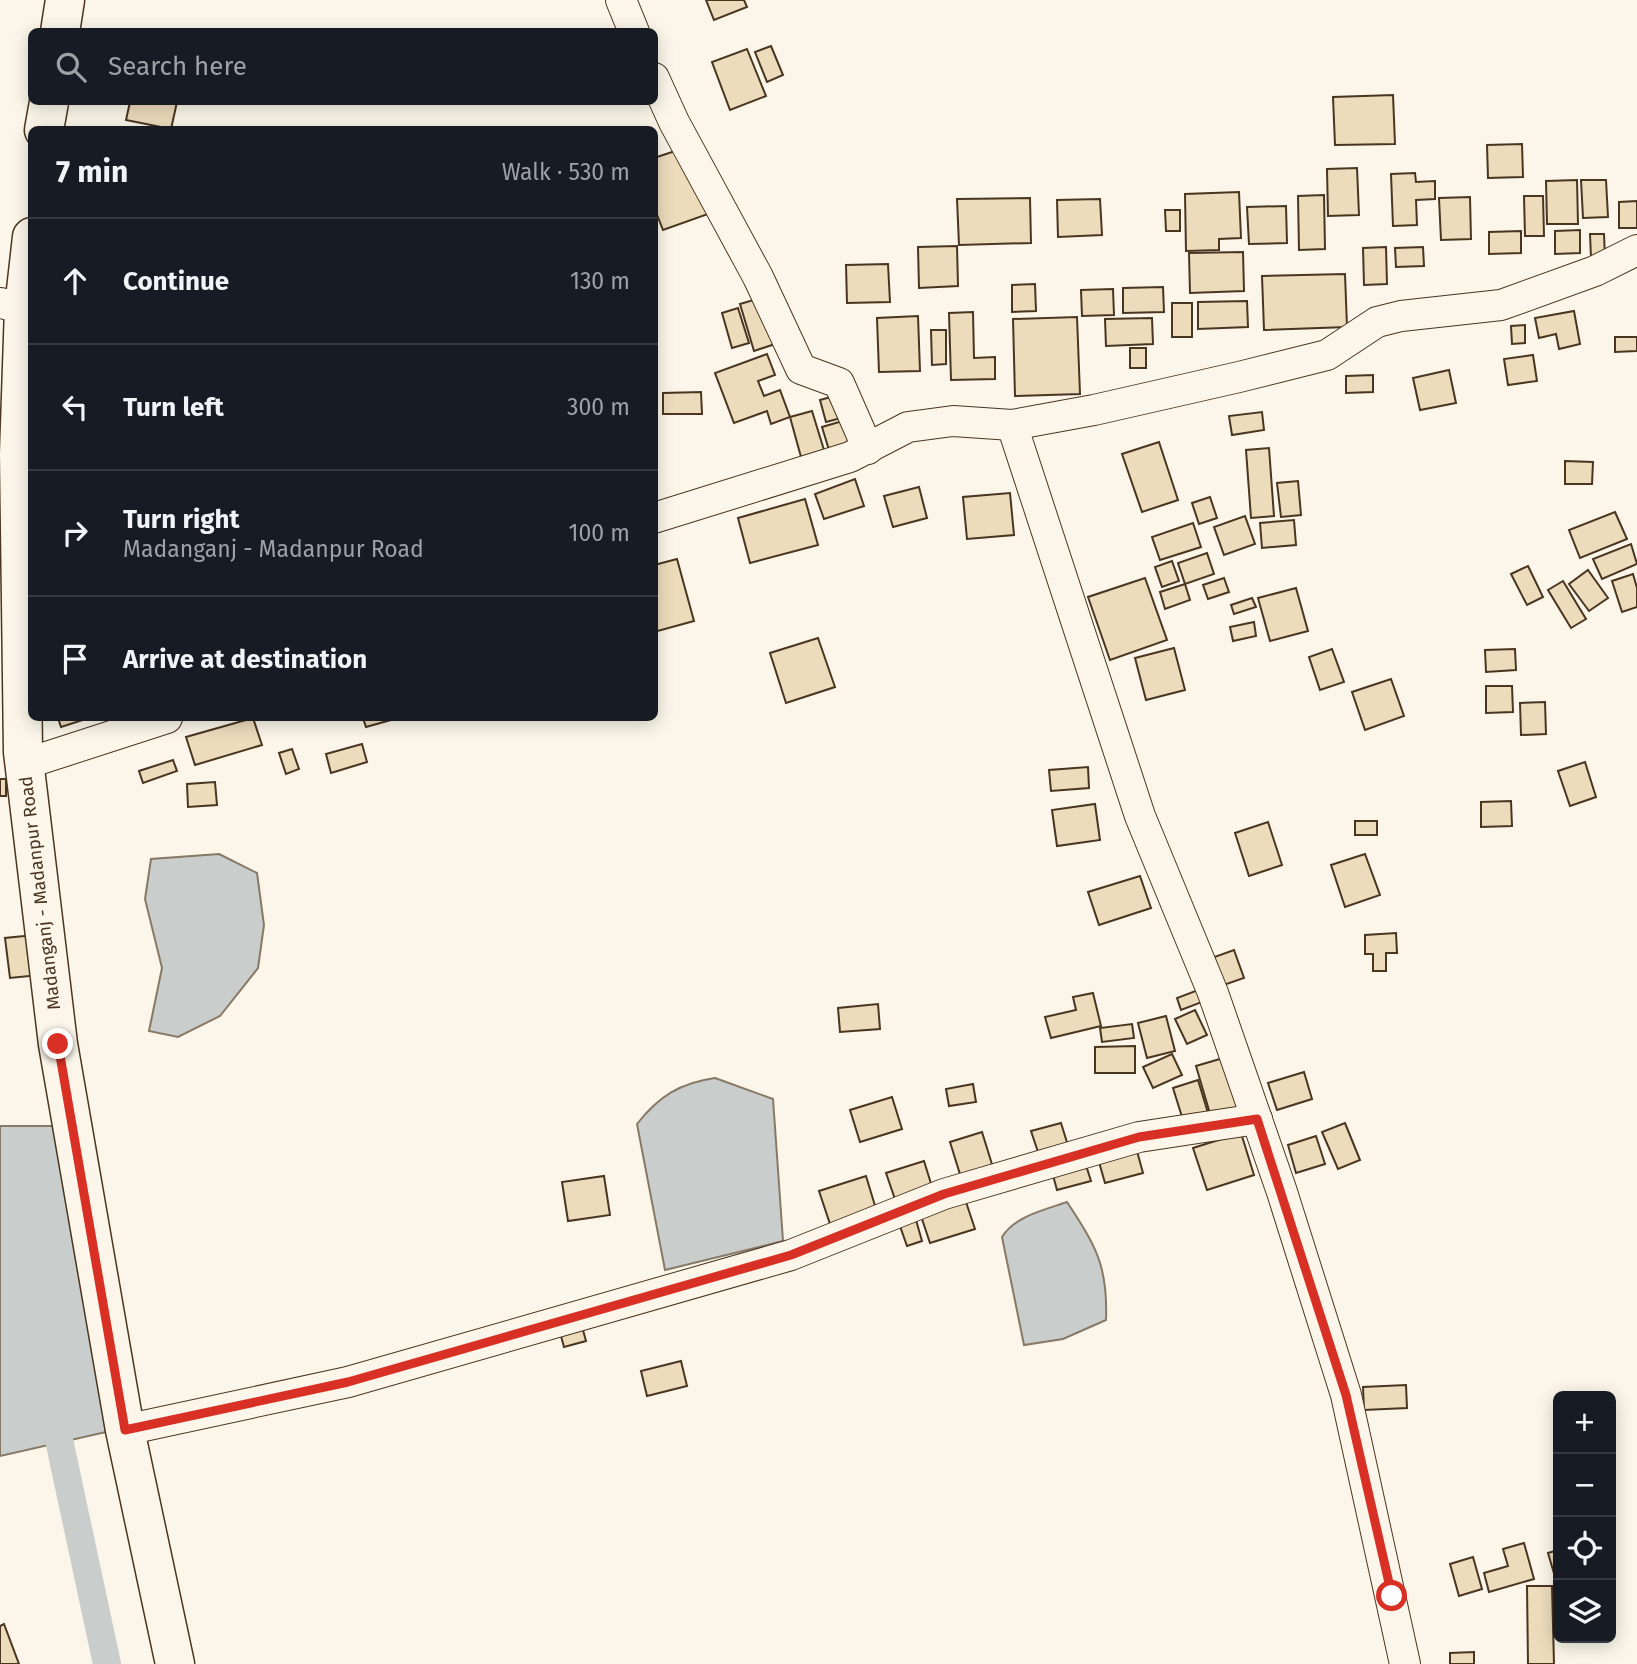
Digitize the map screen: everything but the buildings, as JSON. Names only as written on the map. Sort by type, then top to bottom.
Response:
[{"type":"main road","points":[[61,28],[65,0]]},
{"type":"main road","points":[[45,126],[48,105]]},
{"type":"main road","name":"Madanganj - Madanpur Road","points":[[28,251],[12,306],[19,454],[13,757],[58,1044],[125,1430],[175,1664]]},
{"type":"street","points":[[621,0],[632,28]]},
{"type":"street","points":[[658,87],[674,122],[758,277],[801,369],[839,383],[868,449]]},
{"type":"street","points":[[658,517],[868,449],[908,427],[953,421],[1012,425],[1094,410],[1327,355],[1377,322],[1401,316],[1502,305],[1595,271],[1637,250]]},
{"type":"street","points":[[1012,425],[1140,816],[1213,993],[1257,1119],[1346,1395],[1405,1664]]},
{"type":"street","points":[[13,757],[155,721]]},
{"type":"street","points":[[125,1430],[348,1382],[791,1255],[944,1194],[1139,1137],[1257,1119]]},
{"type":"shaded area","points":[[219,854],[257,873],[264,925],[258,968],[220,1016],[178,1037],[149,1031],[162,968],[145,899],[151,859]]},
{"type":"shaded area","points":[[715,1078],[773,1099],[783,1241],[665,1270],[637,1124],[671,1092],[691,1083]]},
{"type":"shaded area","points":[[0,1126],[57,1126],[115,1430],[0,1456]]},
{"type":"shaded area","points":[[1067,1202],[1086,1231],[1098,1257],[1105,1285],[1106,1320],[1063,1339],[1024,1345],[1002,1237],[1022,1219]]},
{"type":"waterway","points":[[52,1407],[107,1664]]},
{"type":"route","points":[[58,1044],[125,1430],[348,1382],[560,1319],[791,1255],[944,1194],[1139,1137],[1257,1119],[1346,1395],[1392,1596]]}]
